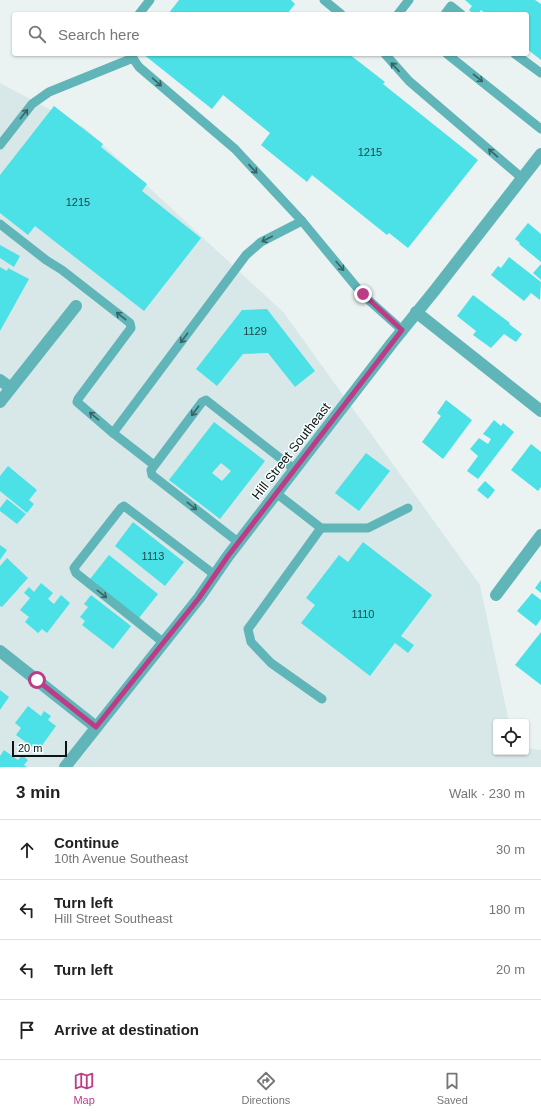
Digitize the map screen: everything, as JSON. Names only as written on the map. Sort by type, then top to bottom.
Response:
[{"type":"street","name":"Hill Street Southeast","points":[[65,767],[199,598],[238,542],[294,469],[541,154]]},
{"type":"street","points":[[0,402],[76,306]]},
{"type":"street","points":[[416,312],[541,411]]},
{"type":"street","points":[[0,380],[11,388]]},
{"type":"street","points":[[496,595],[541,535]]},
{"type":"street","points":[[0,652],[96,727]]},
{"type":"lane","points":[[141,12],[150,0]]},
{"type":"lane","points":[[324,0],[339,12]]},
{"type":"lane","points":[[400,12],[409,0]]},
{"type":"lane","points":[[446,12],[451,6],[458,12]]},
{"type":"lane","points":[[0,145],[38,98],[132,56],[139,66],[235,149],[302,221],[363,294],[402,330]]},
{"type":"lane","points":[[387,56],[409,81],[522,178]]},
{"type":"lane","points":[[450,56],[541,129]]},
{"type":"lane","points":[[518,56],[541,73]]},
{"type":"lane","points":[[113,433],[246,255],[261,242],[302,221]]},
{"type":"lane","points":[[0,224],[130,323],[131,328],[77,402],[154,465]]},
{"type":"lane","points":[[238,542],[152,475],[150,470],[202,402],[206,400],[294,469]]},
{"type":"lane","points":[[276,493],[321,528],[368,528],[408,508]]},
{"type":"lane","points":[[164,643],[76,573],[74,568],[124,506],[215,575]]},
{"type":"lane","points":[[321,528],[248,629],[251,642],[271,663],[322,699]]},
{"type":"shaded area","points":[[0,83],[85,128],[284,313],[480,585],[508,719],[493,719],[493,755],[529,755],[529,748],[541,750],[541,767],[0,767]]},
{"type":"building","points":[[179,0],[291,0],[295,4],[289,12],[170,12]]},
{"type":"building","points":[[465,0],[535,0],[541,4],[541,60],[529,51],[529,12],[484,12],[481,10],[480,12],[471,12],[469,10],[472,6]]},
{"type":"building","points":[[146,56],[352,56],[385,82],[383,84],[478,160],[408,248],[389,233],[387,235],[312,175],[307,182],[261,145],[270,133],[223,95],[212,109]]},
{"type":"building","points":[[54,106],[103,144],[101,147],[147,184],[142,191],[201,238],[144,311],[35,226],[28,235],[0,213],[0,175]]},
{"type":"building","points":[[528,223],[541,234],[541,262],[515,239]]},
{"type":"building","points":[[0,245],[20,256],[14,267],[0,258]]},
{"type":"building","points":[[509,257],[541,282],[540,300],[531,293],[524,301],[491,275],[498,266],[501,268]]},
{"type":"building","points":[[541,264],[541,280],[533,273]]},
{"type":"building","points":[[0,267],[7,271],[8,268],[29,279],[0,331]]},
{"type":"building","points":[[473,295],[522,334],[516,342],[504,334],[491,348],[473,335],[476,331],[457,316]]},
{"type":"building","points":[[267,309],[315,371],[295,387],[268,353],[243,354],[217,386],[196,369],[242,310]]},
{"type":"building","points":[[446,400],[472,420],[443,459],[422,442],[441,416],[437,413]]},
{"type":"building","points":[[494,420],[501,426],[503,423],[514,432],[478,479],[467,471],[478,456],[470,449],[479,438],[488,444],[491,439],[483,434]]},
{"type":"building","points":[[214,422],[265,461],[220,519],[169,480]],"holes":[[[221,463],[231,471],[222,481],[212,473]]]},
{"type":"building","points":[[531,444],[541,452],[541,487],[538,491],[511,470]]},
{"type":"building","points":[[366,453],[390,471],[359,511],[335,493]]},
{"type":"building","points":[[8,466],[37,490],[29,500],[34,504],[27,513],[0,491],[0,476]]},
{"type":"building","points":[[485,481],[495,490],[488,499],[477,490]]},
{"type":"building","points":[[7,499],[26,514],[17,524],[0,511],[0,508]]},
{"type":"building","points":[[133,522],[184,562],[165,586],[115,546]]},
{"type":"building","points":[[363,542],[432,595],[401,636],[414,645],[408,653],[395,643],[370,676],[301,623],[315,605],[306,598],[339,555],[348,562]]},
{"type":"building","points":[[0,545],[7,550],[0,560]]},
{"type":"building","points":[[109,555],[158,594],[139,618],[90,579]]},
{"type":"building","points":[[7,558],[28,578],[2,607],[0,606],[0,566]]},
{"type":"building","points":[[541,580],[541,593],[535,588]]},
{"type":"building","points":[[41,583],[53,593],[48,599],[54,604],[61,595],[70,603],[47,633],[42,629],[38,633],[25,622],[29,617],[20,610],[30,598],[24,593],[29,587],[34,592]]},
{"type":"building","points":[[532,593],[541,600],[541,619],[536,626],[517,611]]},
{"type":"building","points":[[91,595],[131,626],[113,649],[82,625],[85,621],[80,617],[88,607],[84,604]]},
{"type":"building","points":[[541,632],[541,685],[515,665]]},
{"type":"building","points":[[0,690],[9,697],[0,710]]},
{"type":"building","points":[[28,706],[41,716],[44,711],[51,716],[48,720],[56,726],[38,751],[16,735],[21,728],[15,723]]},
{"type":"building","points":[[4,750],[18,760],[22,755],[28,760],[24,765],[27,767],[0,767],[0,756]]},
{"type":"route","points":[[37,680],[96,727],[199,598],[228,556],[402,330],[363,294]]}]
